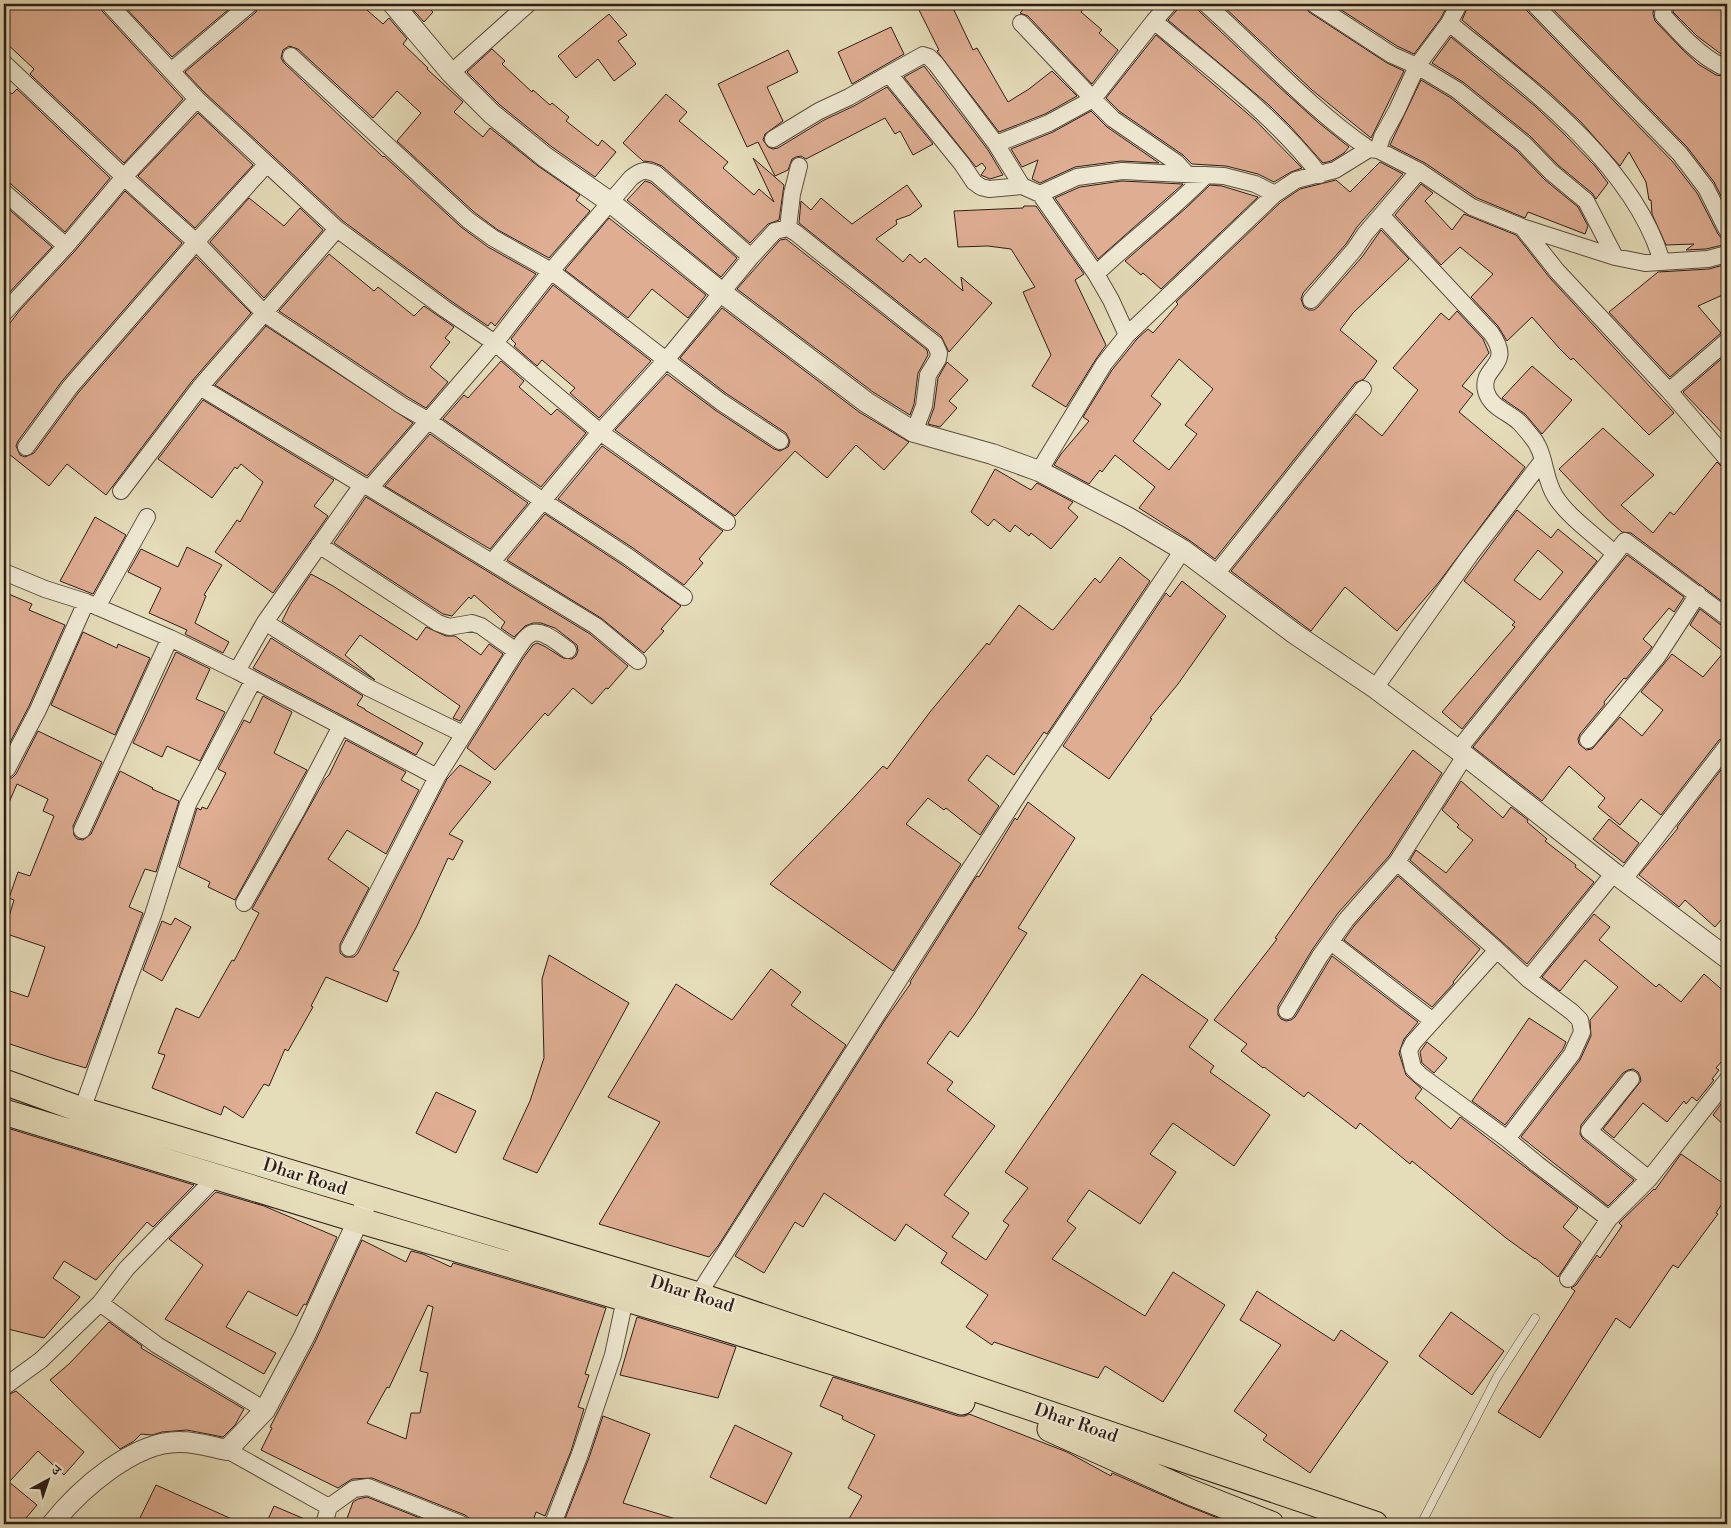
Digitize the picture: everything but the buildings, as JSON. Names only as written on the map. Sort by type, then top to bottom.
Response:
[{"type":"main road","name":"Dhar Road","points":[[4,1082],[82,1110],[698,1295],[1376,1524]]},
{"type":"main road","name":"Dhar Road","points":[[4,1112],[1049,1429],[1190,1492],[1271,1524]]},
{"type":"street","points":[[109,4],[197,99],[337,229],[445,309],[495,343],[600,432],[727,522]]},
{"type":"street","points":[[170,71],[250,4]]},
{"type":"street","points":[[393,4],[451,73],[492,114],[545,157],[610,202],[721,292],[866,402],[914,432],[992,454],[1039,471],[1129,518],[1184,550],[1295,634],[1375,688],[1462,753],[1619,876],[1725,951]]},
{"type":"street","points":[[451,73],[528,4]]},
{"type":"street","points":[[996,144],[1049,123],[1093,99],[1169,4]]},
{"type":"street","points":[[1206,4],[1289,83],[1353,138],[1419,171],[1472,207],[1522,227],[1615,257],[1645,263],[1708,259],[1727,254]]},
{"type":"street","points":[[1314,4],[1392,55],[1417,66],[1457,90],[1524,144],[1551,172],[1586,201],[1615,257]]},
{"type":"street","points":[[1039,471],[1104,364],[1127,335],[1275,194],[1296,180],[1335,170],[1374,150],[1397,110],[1417,66],[1449,23],[1459,4]]},
{"type":"street","points":[[1534,4],[1680,154],[1706,188],[1727,230]]},
{"type":"street","points":[[1664,4],[1663,15],[1698,51],[1707,59],[1721,66],[1727,62]]},
{"type":"street","points":[[1154,21],[1266,115],[1304,154],[1320,175]]},
{"type":"street","points":[[1021,23],[1113,119],[1177,163],[1186,173]]},
{"type":"street","points":[[1449,23],[1521,81],[1587,144],[1619,180],[1656,243],[1662,262]]},
{"type":"street","points":[[773,139],[819,111],[849,97],[923,55],[929,57],[936,64],[996,144],[1022,186]]},
{"type":"street","points":[[291,56],[468,220],[493,238],[551,271],[721,402],[780,442]]},
{"type":"street","points":[[4,63],[124,177],[196,242],[264,313],[401,405],[429,421],[684,597]]},
{"type":"street","points":[[890,74],[962,164],[974,182],[980,187],[989,189],[1022,186],[1040,194],[1096,274],[1111,300],[1127,335]]},
{"type":"street","points":[[5,308],[66,246],[124,177],[197,99]]},
{"type":"street","points":[[26,447],[70,387],[196,242],[266,165]]},
{"type":"street","points":[[788,228],[792,194],[799,166]]},
{"type":"street","points":[[237,671],[265,622],[319,545],[366,486],[429,421],[495,343],[551,271],[639,171],[647,170],[656,174],[751,256]]},
{"type":"street","points":[[1040,194],[1077,177],[1122,171],[1224,176],[1255,184],[1275,194]]},
{"type":"street","points":[[1311,300],[1419,171]]},
{"type":"street","points":[[1096,274],[1125,246],[1182,200],[1206,175]]},
{"type":"street","points":[[4,192],[66,246]]},
{"type":"street","points":[[1381,215],[1485,326],[1498,343],[1501,351],[1499,359],[1485,382],[1486,393],[1493,404],[1518,421],[1535,440],[1543,460],[1547,480],[1554,495],[1563,507],[1615,554]]},
{"type":"street","points":[[1522,227],[1557,271],[1670,391],[1727,459]]},
{"type":"street","points":[[492,562],[600,432],[666,360],[751,256],[775,231],[788,228]]},
{"type":"street","points":[[788,228],[838,266],[938,348],[938,359],[928,375],[924,406],[914,432]]},
{"type":"street","points":[[121,492],[200,387],[337,229]]},
{"type":"street","points":[[1670,391],[1727,341]]},
{"type":"street","points":[[200,387],[596,626],[638,661]]},
{"type":"street","points":[[1216,574],[1363,389]]},
{"type":"street","points":[[1375,688],[1470,555],[1543,460]]},
{"type":"street","points":[[7,769],[92,604],[147,517]]},
{"type":"street","points":[[1287,1011],[1346,920],[1397,862],[1462,753],[1625,541],[1727,616]]},
{"type":"street","points":[[319,545],[438,623],[449,626],[472,623],[480,626],[516,651]]},
{"type":"street","points":[[698,1295],[1040,761],[1184,550]]},
{"type":"street","points":[[4,572],[92,604],[170,638],[237,671],[437,777]]},
{"type":"street","points":[[1588,740],[1657,656],[1698,594]]},
{"type":"street","points":[[265,622],[367,686],[463,734]]},
{"type":"street","points":[[350,948],[437,777],[516,651],[529,634],[536,632],[542,633],[568,650]]},
{"type":"street","points":[[82,830],[170,638]]},
{"type":"street","points":[[82,1110],[153,915],[188,804],[253,681]]},
{"type":"street","points":[[244,902],[296,812],[341,726]]},
{"type":"street","points":[[1528,979],[1619,876],[1727,746]]},
{"type":"street","points":[[1397,862],[1528,979],[1580,1020],[1582,1032],[1572,1054],[1508,1139]]},
{"type":"street","points":[[1331,942],[1433,1021]]},
{"type":"street","points":[[1497,950],[1413,1042],[1409,1050],[1413,1068],[1508,1139],[1608,1219]]},
{"type":"street","points":[[1631,1079],[1589,1131],[1649,1179]]},
{"type":"street","points":[[1568,1279],[1608,1219],[1649,1179],[1727,1080]]},
{"type":"street","points":[[4,1387],[41,1360],[100,1303],[127,1268],[216,1176]]},
{"type":"street","points":[[227,1450],[265,1410],[304,1337],[369,1197]]},
{"type":"street","points":[[551,1524],[554,1521],[580,1454],[613,1355],[625,1299]]},
{"type":"street","points":[[100,1303],[157,1345],[265,1410]]},
{"type":"street","points":[[52,1524],[87,1487],[118,1463],[148,1447],[180,1442],[227,1450],[329,1507]]},
{"type":"street","points":[[324,1524],[329,1507],[354,1489],[368,1487],[461,1524]]},
{"type":"lane","points":[[1421,1524],[1496,1377],[1535,1318]]}]
